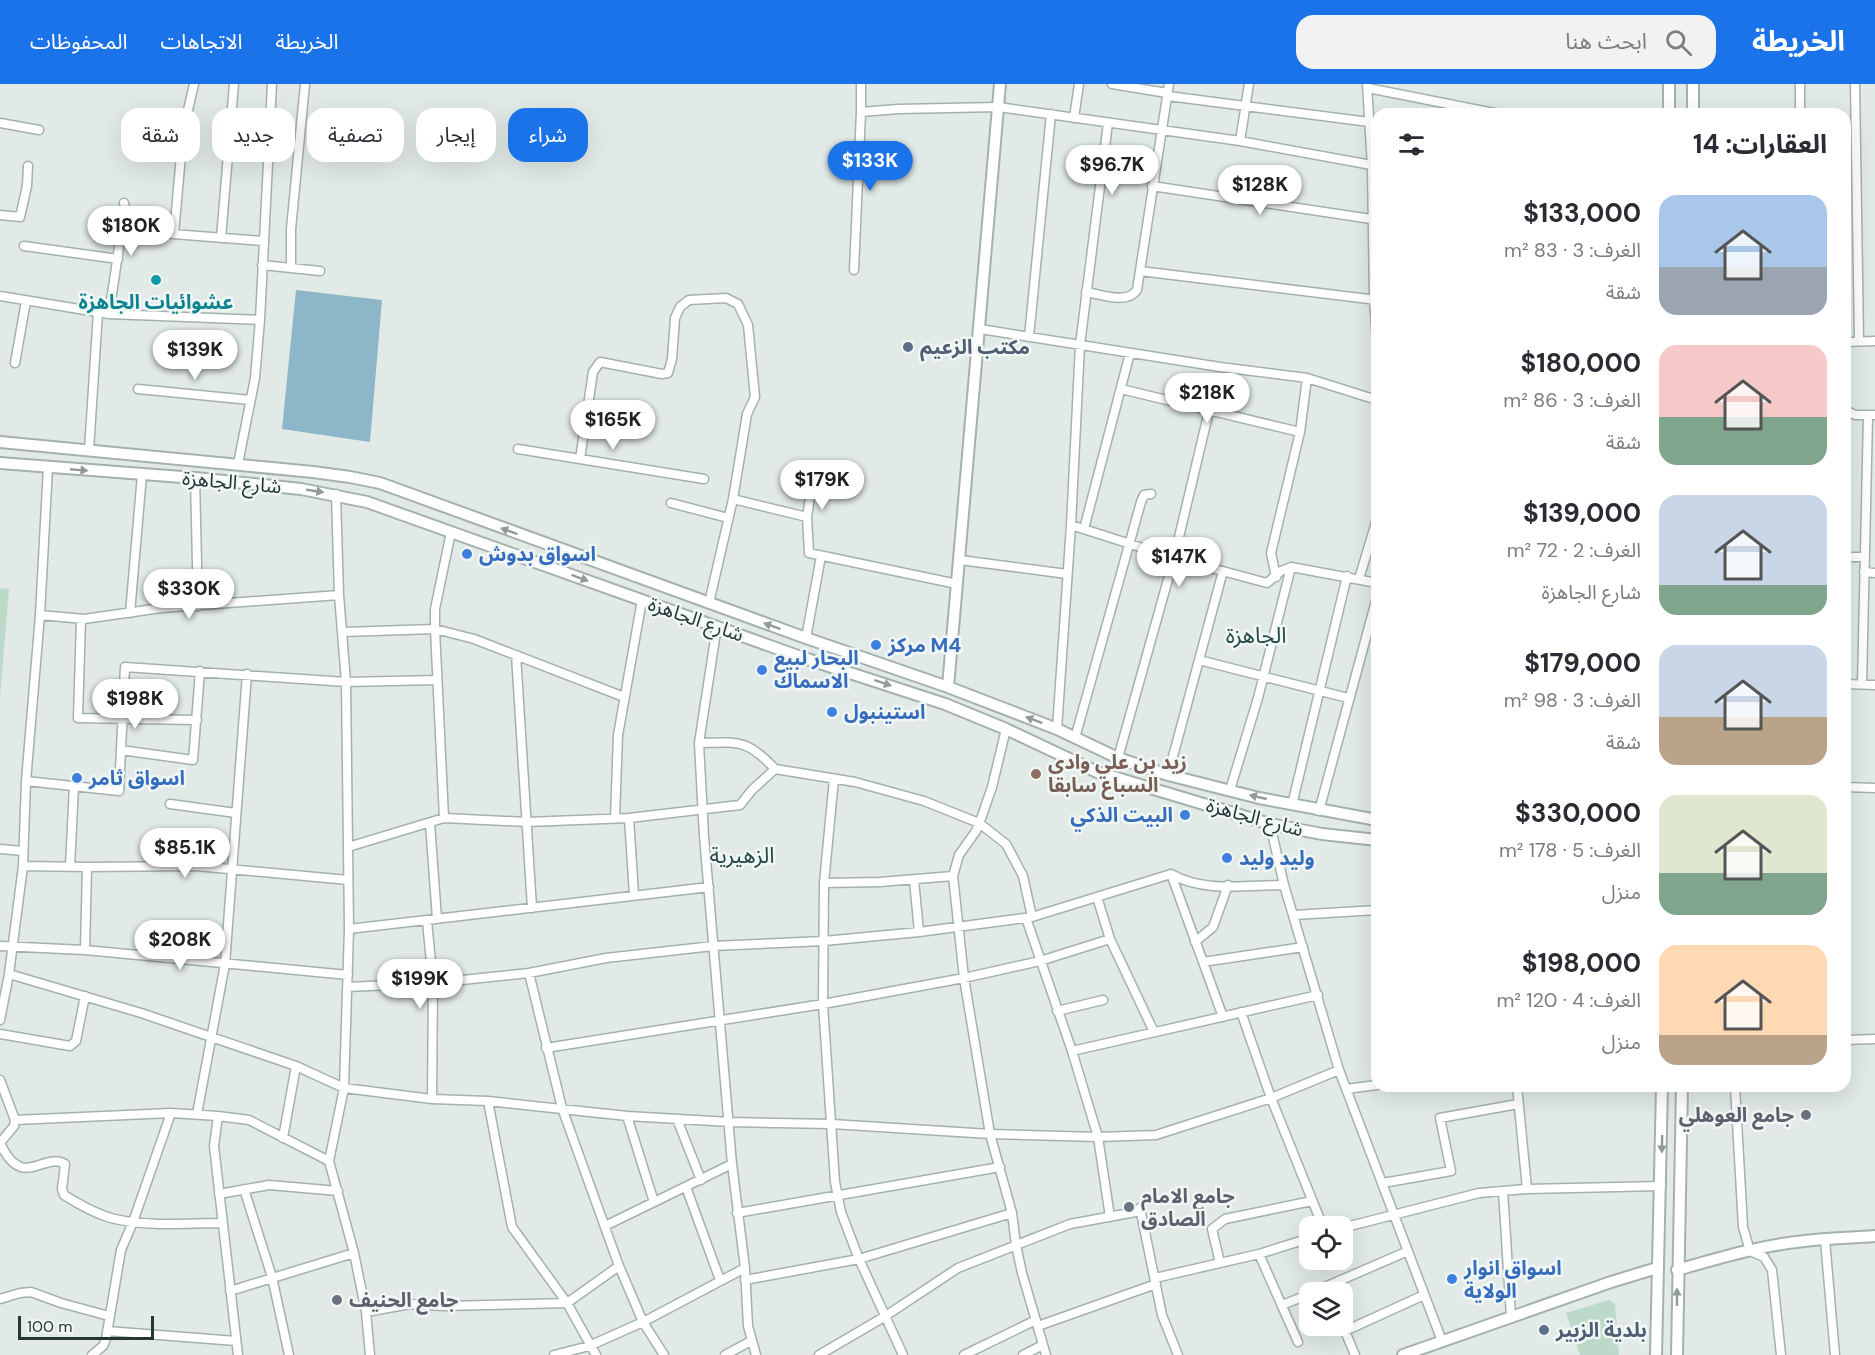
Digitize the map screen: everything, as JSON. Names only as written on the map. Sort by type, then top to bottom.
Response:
[{"type":"street","points":[[174,234],[181,155],[194,84]]},
{"type":"street","points":[[221,238],[234,84]]},
{"type":"street","points":[[238,464],[255,378],[272,84]]},
{"type":"street","points":[[291,268],[291,229],[305,84]]},
{"type":"street","points":[[854,270],[861,84]]},
{"type":"street","points":[[948,687],[1000,84]]},
{"type":"street","points":[[1074,118],[1079,84]]},
{"type":"street","points":[[1112,84],[1168,91],[1245,106],[1370,122]]},
{"type":"street","points":[[1240,141],[1249,84]]},
{"type":"street","points":[[1669,84],[1669,108]]},
{"type":"street","points":[[1693,84],[1693,108]]},
{"type":"street","points":[[1800,84],[1800,108]]},
{"type":"street","points":[[1855,84],[1859,341]]},
{"type":"street","points":[[1371,133],[1367,86],[1471,108]]},
{"type":"street","points":[[1086,292],[1122,298],[1130,297],[1137,291],[1168,91]]},
{"type":"street","points":[[861,112],[998,107],[1240,141],[1371,165]]},
{"type":"street","points":[[1029,337],[1051,114]]},
{"type":"street","points":[[0,123],[39,130]]},
{"type":"street","points":[[1057,729],[1080,345],[1108,123]]},
{"type":"street","points":[[0,215],[20,217],[27,186],[28,166]]},
{"type":"street","points":[[1152,186],[1371,219]]},
{"type":"street","points":[[109,314],[124,203]]},
{"type":"street","points":[[122,230],[263,241]]},
{"type":"street","points":[[24,246],[118,259]]},
{"type":"street","points":[[262,265],[320,272]]},
{"type":"street","points":[[1140,272],[1371,300]]},
{"type":"street","points":[[0,296],[109,314],[260,320]]},
{"type":"street","points":[[580,459],[593,372],[600,362],[668,373],[672,359],[675,318],[680,307],[689,300],[726,298],[738,304],[748,324],[755,397],[747,414],[733,499],[709,603]]},
{"type":"street","points":[[15,363],[26,301]]},
{"type":"street","points":[[89,450],[98,312]]},
{"type":"street","points":[[980,329],[1220,367],[1307,378],[1371,398]]},
{"type":"street","points":[[1851,342],[1875,341]]},
{"type":"street","points":[[1084,529],[1130,353]]},
{"type":"street","points":[[1276,577],[1271,553],[1300,432],[1307,378]]},
{"type":"street","points":[[138,389],[250,400]]},
{"type":"street","points":[[1121,389],[1300,432]]},
{"type":"street","points":[[1118,758],[1174,558],[1209,411]]},
{"type":"street","points":[[1851,413],[1871,415],[1864,557],[1862,684]]},
{"type":"street","name":"شارع الجاهزة","points":[[0,442],[238,464],[350,477],[380,483],[806,638],[948,687],[1057,729],[1118,758],[1167,775],[1319,811],[1371,820]]},
{"type":"street","points":[[518,449],[704,478]]},
{"type":"street","name":"شارع الجاهزة","points":[[0,463],[195,478],[301,489],[336,494],[367,502],[801,657],[945,704],[1006,729],[1097,772],[1270,824],[1322,834],[1371,840]]},
{"type":"street","points":[[0,1020],[9,974],[23,866],[26,781],[40,615],[48,467]]},
{"type":"street","points":[[814,471],[807,517],[808,549],[812,554],[957,584]]},
{"type":"street","points":[[130,613],[142,475]]},
{"type":"street","points":[[195,478],[198,606]]},
{"type":"street","points":[[336,494],[339,595],[346,682],[349,929],[344,1088],[329,1161],[354,1253],[366,1312],[370,1355]]},
{"type":"street","points":[[1075,738],[1141,502],[1144,495],[1151,494]]},
{"type":"street","points":[[733,499],[807,517]]},
{"type":"street","points":[[671,503],[728,518]]},
{"type":"street","points":[[1071,525],[1174,558],[1268,583],[1281,571],[1291,567],[1371,582]]},
{"type":"street","points":[[444,818],[435,609],[451,532]]},
{"type":"street","points":[[1359,579],[1371,539]]},
{"type":"street","points":[[801,657],[821,556]]},
{"type":"street","points":[[1851,557],[1864,557]]},
{"type":"street","points":[[960,560],[1067,574]]},
{"type":"street","points":[[1230,790],[1263,677],[1291,567]]},
{"type":"street","points":[[1167,775],[1223,571]]},
{"type":"street","points":[[1864,572],[1875,573]]},
{"type":"street","points":[[1292,805],[1347,576]]},
{"type":"street","points":[[40,615],[81,619],[198,606],[339,595]]},
{"type":"street","points":[[615,818],[618,735],[642,600]]},
{"type":"street","points":[[81,619],[78,718],[197,720]]},
{"type":"street","points":[[717,626],[699,743],[713,945],[732,1164],[745,1268],[748,1326],[756,1355]]},
{"type":"street","points":[[343,632],[435,628],[474,639],[624,697]]},
{"type":"street","points":[[1319,811],[1348,698],[1371,632]]},
{"type":"street","points":[[516,655],[532,908]]},
{"type":"street","points":[[1199,660],[1348,698]]},
{"type":"street","points":[[26,781],[119,791],[125,667],[346,682],[437,680]]},
{"type":"street","points":[[121,750],[193,760],[200,671]]},
{"type":"street","points":[[197,1114],[225,964],[247,674]]},
{"type":"street","points":[[1851,684],[1875,685]]},
{"type":"street","points":[[1006,729],[992,787],[976,831],[959,855],[953,876],[964,978],[990,1134],[1012,1213],[1016,1245],[1046,1355]]},
{"type":"street","points":[[699,743],[732,742],[745,745],[759,752],[775,770],[855,782],[924,801],[979,823],[1006,844],[1023,876],[1029,917],[1040,961],[1072,1051],[1098,1137],[1110,1217]]},
{"type":"street","points":[[348,847],[444,818],[526,822],[629,818],[740,805],[752,790],[775,770]]},
{"type":"street","points":[[834,779],[824,883],[823,1004],[835,1182],[842,1212],[859,1259],[903,1355]]},
{"type":"street","points":[[1182,798],[1187,780]]},
{"type":"street","points":[[70,866],[74,786]]},
{"type":"street","points":[[1851,787],[1875,788]]},
{"type":"street","points":[[170,804],[236,813]]},
{"type":"street","points":[[629,818],[634,895]]},
{"type":"street","points":[[430,823],[437,919]]},
{"type":"street","points":[[1270,824],[1284,885],[1339,1070],[1442,1341]]},
{"type":"street","points":[[0,849],[23,851]]},
{"type":"street","points":[[23,866],[196,866],[348,880]]},
{"type":"street","points":[[85,950],[87,867]]},
{"type":"street","points":[[348,987],[433,983],[530,974],[606,957],[713,945],[824,941],[919,932],[1029,917],[1171,874],[1182,881],[1203,886],[1284,885]]},
{"type":"street","points":[[1171,874],[1223,1017]]},
{"type":"street","points":[[824,883],[914,880],[953,876]]},
{"type":"street","points":[[914,880],[919,932]]},
{"type":"street","points":[[1195,942],[1213,927],[1228,885]]},
{"type":"street","points":[[349,929],[709,887]]},
{"type":"street","points":[[1096,897],[1110,939],[1154,1032]]},
{"type":"street","points":[[1294,915],[1371,910]]},
{"type":"street","points":[[427,921],[433,983],[432,1099]]},
{"type":"street","points":[[546,1048],[823,1004],[964,978],[1040,961],[1110,939]]},
{"type":"street","points":[[0,946],[85,950],[348,975]]},
{"type":"street","points":[[1203,962],[1303,947]]},
{"type":"street","points":[[9,974],[141,1013],[296,1066],[344,1088],[432,1099],[488,1101],[627,1116],[730,1122],[832,1124],[990,1134],[1098,1137],[1156,1135],[1271,1098],[1339,1070]]},
{"type":"street","points":[[530,974],[562,1108],[619,1266],[643,1322],[664,1355]]},
{"type":"street","points":[[1072,1051],[1318,995]]},
{"type":"street","points":[[0,1034],[70,1046],[76,1041],[85,996]]},
{"type":"street","points":[[1057,1011],[1103,1000]]},
{"type":"street","points":[[1241,1012],[1271,1098],[1318,1216]]},
{"type":"street","points":[[1851,1040],[1875,1040]]},
{"type":"street","points":[[283,1138],[296,1066]]},
{"type":"street","points":[[0,1080],[15,1120],[14,1126],[0,1143],[9,1160],[26,1168],[55,1161],[65,1164],[62,1189],[64,1195],[88,1209],[113,1219],[133,1222],[222,1223]]},
{"type":"street","points":[[1347,1089],[1371,1086]]},
{"type":"street","points":[[1517,1092],[1527,1189]]},
{"type":"street","points":[[1656,1355],[1662,1092]]},
{"type":"street","points":[[1677,1355],[1682,1092]]},
{"type":"street","points":[[1735,1092],[1743,1227],[1750,1251]]},
{"type":"street","points":[[488,1101],[512,1227],[567,1303],[596,1355]]},
{"type":"street","points":[[1383,1183],[1450,1171],[1440,1118],[1518,1104]]},
{"type":"street","points":[[15,1120],[171,1113],[249,1120],[329,1161]]},
{"type":"street","points":[[92,1355],[106,1339],[121,1250],[171,1113]]},
{"type":"street","points":[[218,1116],[214,1146],[238,1355]]},
{"type":"street","points":[[627,1116],[654,1202]]},
{"type":"street","points":[[677,1119],[701,1180]]},
{"type":"street","points":[[605,1226],[732,1164]]},
{"type":"street","points":[[737,1213],[1000,1167]]},
{"type":"street","points":[[219,1194],[269,1185],[338,1191]]},
{"type":"street","points":[[1353,1225],[1479,1193],[1527,1189],[1661,1186]]},
{"type":"street","points":[[686,1187],[720,1281]]},
{"type":"street","points":[[244,1189],[272,1277],[290,1355]]},
{"type":"street","points":[[1503,1191],[1511,1316]]},
{"type":"street","points":[[1220,1263],[1212,1228],[1220,1222],[1225,1219],[1312,1201]]},
{"type":"street","points":[[819,1355],[884,1317],[958,1268],[1070,1224],[1140,1209],[1162,1315],[1178,1355]]},
{"type":"street","points":[[745,1280],[859,1259],[1012,1213]]},
{"type":"street","points":[[1677,1269],[1750,1251],[1806,1241],[1875,1236]]},
{"type":"street","points":[[1825,1240],[1836,1355]]},
{"type":"street","points":[[964,1355],[1037,1323],[1155,1281],[1299,1241]]},
{"type":"street","points":[[1336,1282],[1408,1251]]},
{"type":"street","points":[[1750,1251],[1764,1257],[1772,1270],[1781,1355]]},
{"type":"street","points":[[230,1291],[354,1253]]},
{"type":"street","points":[[1259,1254],[1298,1342]]},
{"type":"street","points":[[366,1312],[410,1304],[444,1306],[567,1303],[619,1266]]},
{"type":"street","points":[[554,1355],[589,1346],[643,1322],[745,1268]]},
{"type":"street","points":[[1403,1355],[1511,1316],[1657,1268]]},
{"type":"street","points":[[1,1296],[31,1292],[109,1316]]},
{"type":"street","points":[[1355,1355],[1345,1330],[1424,1295]]},
{"type":"street","points":[[1282,1305],[1299,1298]]},
{"type":"street","points":[[107,1330],[237,1341]]},
{"type":"street","points":[[725,1355],[751,1341]]},
{"type":"street","points":[[1023,1355],[1043,1344]]},
{"type":"green space","points":[[0,588],[9,589],[0,697]]},
{"type":"green space","points":[[1609,1300],[1615,1304],[1619,1355],[1580,1355],[1566,1313]]},
{"type":"water","points":[[296,290],[382,300],[370,442],[282,429]]},
{"type":"place","name":"عشوائيات الجاهزة","points":[[156,280]]},
{"type":"place","name":"مكتب الزعيم","points":[[908,347]]},
{"type":"place","name":"اسواق بدوش","points":[[467,554]]},
{"type":"place","name":"مركز M4","points":[[876,645]]},
{"type":"place","name":"البحار لبيع الاسماك","points":[[762,670]]},
{"type":"place","name":"استينبول","points":[[832,712]]},
{"type":"place","name":"زيد بن علي وادي السباع سابقا","points":[[1036,774]]},
{"type":"place","name":"اسواق ثامر","points":[[77,778]]},
{"type":"place","name":"البيت الذكي","points":[[1185,815]]},
{"type":"place","name":"وليد وليد","points":[[1227,858]]},
{"type":"place","name":"جامع العوهلي","points":[[1806,1115]]},
{"type":"place","name":"جامع الامام الصادق","points":[[1129,1207]]},
{"type":"place","name":"اسواق انوار الولاية","points":[[1452,1279]]},
{"type":"place","name":"جامع الحنيف","points":[[337,1300]]},
{"type":"place","name":"بلدية الزبير","points":[[1544,1330]]},
{"type":"district","name":"الجاهزة","points":[[1256,635]]},
{"type":"district","name":"الزهيرية","points":[[742,855]]}]
